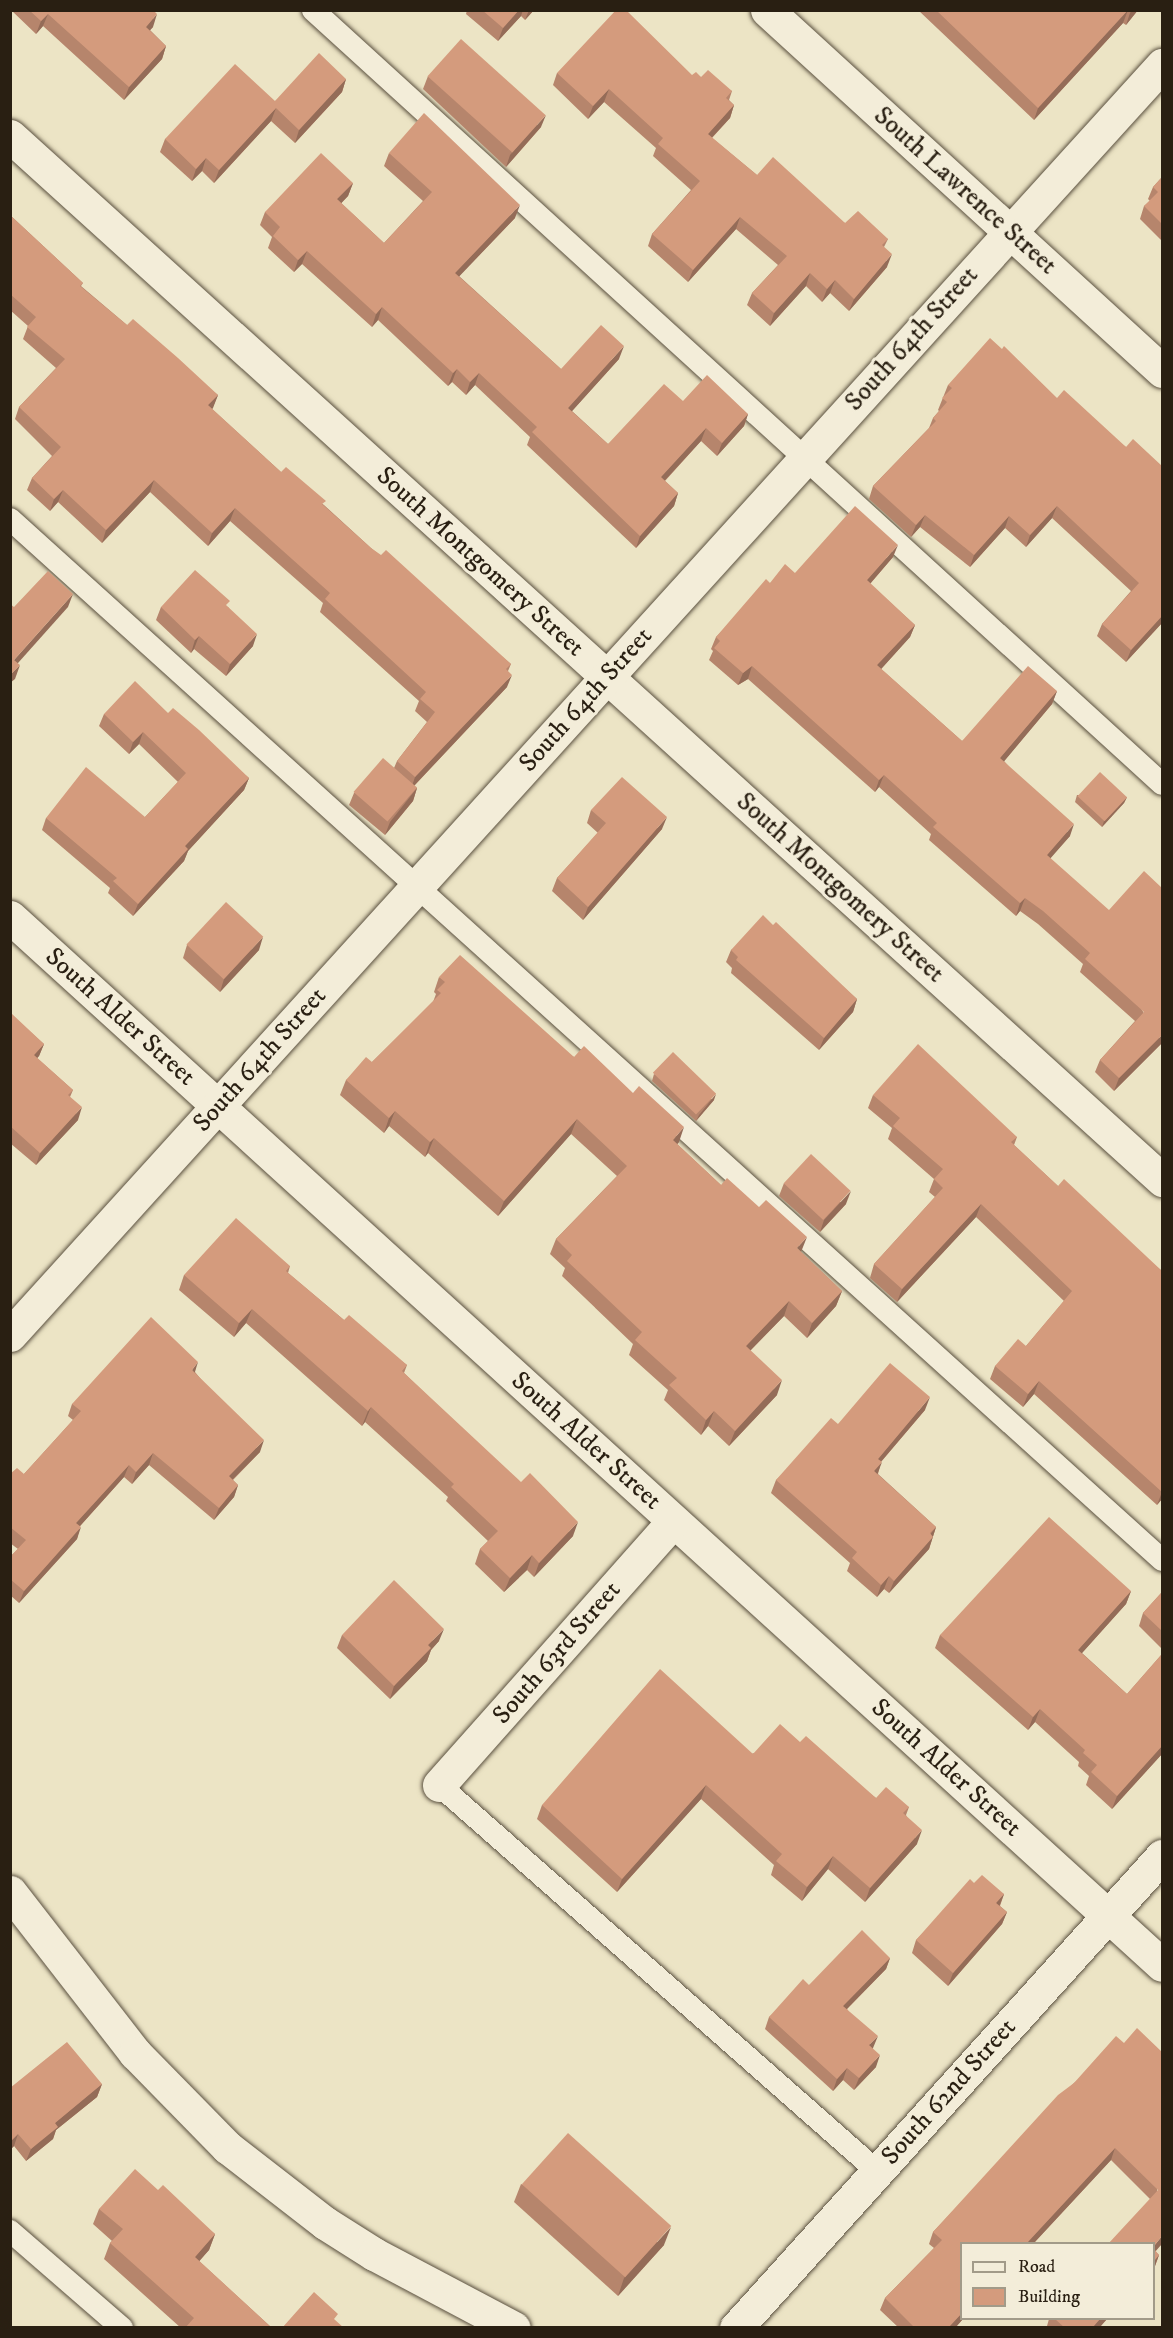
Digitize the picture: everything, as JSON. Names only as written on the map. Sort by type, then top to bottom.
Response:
[{"type":"street","name":"South Lawrence Street","points":[[767,10],[1162,371]]},
{"type":"street","name":"South 64th Street","points":[[10,1335],[1162,65]]},
{"type":"street","name":"South Montgomery Street","points":[[10,136],[1162,1180]]},
{"type":"street","name":"South Alder Street","points":[[14,926],[218,1106],[1162,1965]]},
{"type":"street","name":"South 63rd Street","points":[[439,1785],[673,1521]]},
{"type":"street","name":"South 62nd Street","points":[[736,2328],[1162,1856]]},
{"type":"street","points":[[10,1892],[135,2052],[227,2147],[325,2223],[374,2254],[514,2328]]},
{"type":"lane","points":[[313,10],[1162,784]]},
{"type":"lane","points":[[10,519],[1162,1560]]},
{"type":"lane","points":[[439,1785],[878,2172]]},
{"type":"lane","points":[[10,2231],[122,2328]]},
{"type":"building","points":[[29,10],[153,10],[157,14],[146,27],[166,46],[129,87],[48,14],[41,21]]},
{"type":"building","points":[[482,10],[519,10],[503,28]]},
{"type":"building","points":[[616,10],[626,10],[692,75],[696,72],[701,77],[708,70],[732,91],[726,98],[734,105],[708,134],[757,175],[773,157],[845,223],[858,211],[888,239],[882,245],[892,254],[854,299],[835,280],[827,289],[810,273],[774,313],[752,293],[787,256],[740,217],[693,270],[652,234],[700,181],[658,144],[663,138],[609,89],[593,106],[557,73]]},
{"type":"building","points":[[936,10],[1128,10],[1038,108]]},
{"type":"building","points":[[461,39],[546,115],[512,152],[428,76]]},
{"type":"building","points":[[319,53],[346,79],[299,130],[276,108],[219,170],[206,158],[196,169],[165,139],[235,64],[275,101]]},
{"type":"building","points":[[424,113],[520,205],[455,273],[561,369],[601,325],[624,346],[568,408],[608,444],[664,384],[683,401],[707,375],[748,414],[722,443],[706,428],[661,477],[678,493],[640,536],[532,432],[537,427],[479,373],[470,382],[457,369],[453,373],[382,307],[376,314],[307,251],[298,260],[273,236],[280,227],[265,212],[321,153],[353,183],[337,199],[384,243],[432,192],[389,153]]},
{"type":"building","points":[[1162,177],[1162,224],[1144,206],[1158,192],[1153,187]]},
{"type":"building","points":[[10,215],[83,283],[80,286],[127,325],[133,319],[218,395],[208,405],[281,472],[286,467],[326,501],[322,504],[371,548],[381,555],[386,550],[511,664],[506,669],[512,675],[415,777],[397,761],[435,712],[420,699],[426,692],[325,599],[330,593],[235,508],[212,533],[154,480],[106,530],[63,490],[54,499],[32,478],[61,447],[19,407],[65,359],[27,327],[36,317],[10,294]]},
{"type":"building","points":[[990,338],[1002,349],[1004,346],[1057,398],[1064,390],[1126,447],[1133,439],[1162,466],[1162,616],[1131,650],[1102,624],[1139,583],[1057,506],[1030,535],[1009,516],[974,555],[925,515],[916,525],[873,486],[936,421],[933,418],[947,402],[942,398],[952,388],[948,385]]},
{"type":"building","points":[[855,506],[898,545],[867,580],[915,625],[877,665],[962,741],[1028,666],[1057,691],[1000,758],[1074,824],[1047,855],[1109,910],[1144,871],[1162,888],[1162,1035],[1119,1078],[1100,1060],[1144,1012],[1085,959],[1090,953],[1025,898],[1020,903],[933,827],[937,823],[884,775],[879,780],[752,666],[743,673],[714,648],[720,641],[716,637],[766,579],[770,583],[785,564],[795,573]]},
{"type":"building","points":[[195,570],[230,601],[226,605],[257,634],[230,664],[199,636],[195,640],[161,607]]},
{"type":"building","points":[[48,571],[73,594],[14,660],[20,665],[10,675],[10,604],[14,607]]},
{"type":"building","points":[[135,681],[168,713],[173,708],[199,730],[249,778],[185,846],[188,849],[138,904],[113,881],[117,878],[46,818],[86,767],[145,817],[186,773],[143,732],[133,742],[104,714]]},
{"type":"building","points":[[383,758],[417,788],[387,821],[353,792]]},
{"type":"building","points":[[1100,772],[1127,797],[1105,821],[1077,796]]},
{"type":"building","points":[[622,777],[667,817],[588,907],[557,878],[606,823],[591,810]]},
{"type":"building","points":[[226,902],[263,937],[224,979],[186,944]]},
{"type":"building","points":[[763,915],[773,925],[776,922],[857,999],[824,1038],[736,960],[738,957],[731,950]]},
{"type":"building","points":[[460,955],[574,1057],[584,1046],[633,1093],[639,1086],[684,1127],[673,1140],[721,1185],[727,1178],[759,1207],[766,1200],[807,1237],[797,1248],[842,1291],[812,1323],[789,1301],[746,1346],[782,1380],[735,1431],[714,1411],[706,1420],[669,1385],[677,1378],[635,1340],[642,1332],[567,1261],[572,1255],[556,1239],[627,1166],[577,1119],[504,1201],[434,1138],[430,1142],[395,1111],[389,1118],[346,1080],[366,1057],[372,1062],[441,993],[437,990],[445,982],[439,977]]},
{"type":"building","points":[[11,1013],[44,1044],[34,1055],[73,1090],[68,1095],[82,1107],[40,1153],[10,1126]]},
{"type":"building","points":[[918,1044],[1017,1137],[1011,1142],[1058,1186],[1064,1179],[1162,1271],[1162,1492],[1039,1381],[1028,1394],[995,1366],[1018,1339],[1026,1346],[1072,1291],[981,1204],[902,1289],[874,1264],[943,1188],[934,1179],[943,1169],[893,1126],[900,1118],[873,1095]]},
{"type":"building","points":[[673,1052],[716,1094],[696,1115],[653,1073]]},
{"type":"building","points":[[811,1154],[850,1191],[823,1220],[784,1183]]},
{"type":"building","points":[[236,1218],[290,1266],[286,1271],[344,1320],[349,1315],[407,1365],[402,1371],[521,1482],[530,1473],[578,1522],[539,1563],[532,1555],[510,1578],[480,1549],[498,1531],[451,1487],[454,1484],[371,1407],[368,1411],[252,1309],[239,1323],[184,1275]]},
{"type":"building","points":[[151,1317],[198,1362],[192,1370],[264,1440],[229,1476],[238,1485],[219,1508],[153,1453],[136,1472],[129,1465],[76,1523],[81,1527],[24,1591],[10,1579],[10,1557],[26,1540],[10,1527],[10,1474],[17,1468],[24,1474],[81,1411],[72,1404]]},
{"type":"building","points":[[890,1363],[930,1397],[878,1459],[882,1462],[874,1471],[936,1527],[930,1533],[933,1537],[894,1581],[889,1576],[881,1585],[852,1558],[857,1552],[776,1480],[831,1418],[838,1424]]},
{"type":"building","points":[[1049,1517],[1131,1591],[1078,1650],[1127,1694],[1162,1654],[1162,1746],[1117,1796],[1091,1772],[1097,1765],[1083,1753],[1085,1750],[1040,1709],[1033,1717],[940,1635]]},
{"type":"building","points":[[394,1580],[444,1629],[428,1645],[431,1648],[394,1686],[342,1635]]},
{"type":"building","points":[[1162,1592],[1162,1631],[1143,1613]]},
{"type":"building","points":[[660,1669],[753,1754],[780,1724],[800,1742],[806,1736],[876,1798],[886,1787],[909,1807],[903,1813],[922,1830],[870,1888],[833,1856],[807,1887],[776,1861],[782,1854],[706,1785],[622,1879],[542,1805]]},
{"type":"building","points":[[982,1875],[1004,1894],[996,1903],[1007,1912],[953,1973],[916,1940],[970,1879],[974,1883]]},
{"type":"building","points":[[862,1930],[890,1958],[843,2006],[878,2036],[869,2045],[880,2055],[859,2078],[847,2068],[837,2079],[769,2017],[803,1979],[809,1985]]},
{"type":"building","points":[[1137,2028],[1162,2052],[1162,2236],[1155,2245],[1155,2242],[1110,2242],[1158,2190],[1115,2148],[1028,2242],[960,2242],[960,2315],[948,2328],[915,2328],[885,2298],[942,2240],[933,2232],[1058,2095],[1074,2083],[1116,2036],[1124,2043]]},
{"type":"building","points":[[67,2042],[102,2084],[55,2123],[58,2127],[31,2149],[18,2134],[10,2142],[10,2088]]},
{"type":"building","points":[[568,2133],[671,2226],[625,2277],[522,2184]]},
{"type":"building","points":[[135,2169],[158,2190],[163,2185],[215,2234],[195,2257],[272,2328],[185,2328],[194,2318],[110,2243],[123,2229],[99,2209]]},
{"type":"building","points":[[314,2292],[338,2314],[334,2319],[344,2328],[282,2328]]},
{"type":"building","points":[[1056,2320],[1099,2320],[1092,2328],[1065,2328]]}]
